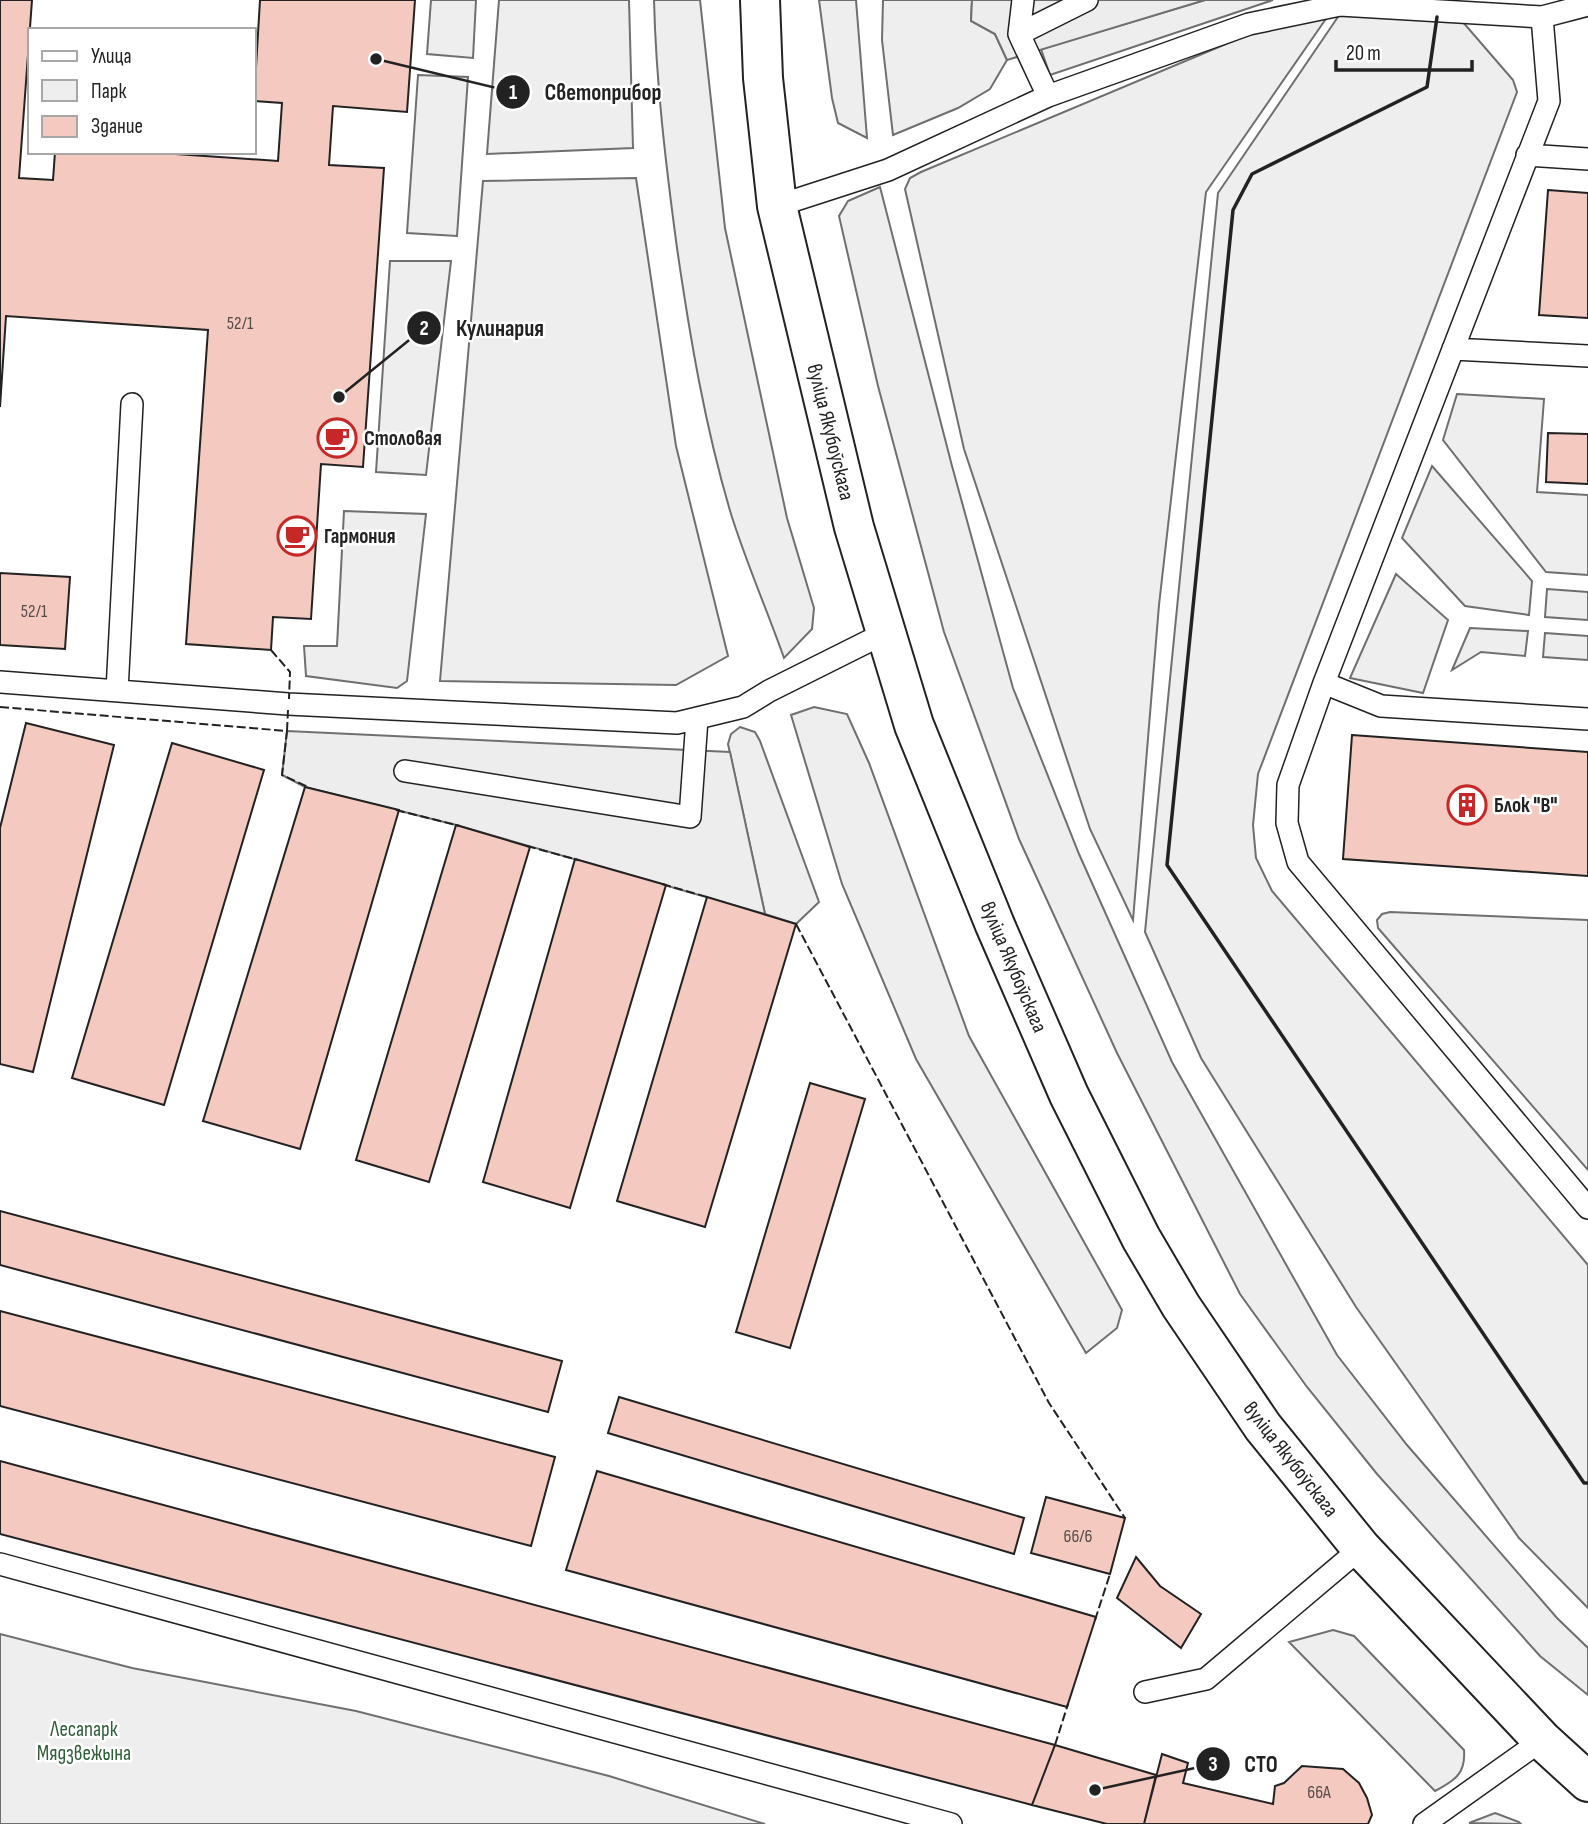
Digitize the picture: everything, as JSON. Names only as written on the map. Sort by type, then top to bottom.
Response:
[{"type":"main road","name":"вуліца Якубоўскага","points":[[760,0],[763,78],[777,206],[854,527],[914,725],[995,925],[1069,1095],[1141,1238],[1181,1306],[1263,1427],[1361,1548],[1542,1740],[1588,1782]]},
{"type":"lane","points":[[1023,0],[1019,34],[1048,96]]},
{"type":"lane","points":[[1019,34],[1087,0]]},
{"type":"lane","points":[[777,206],[888,170],[1048,96],[1249,24],[1340,5],[1542,17],[1588,5]]},
{"type":"lane","points":[[1542,17],[1549,101],[1324,683],[1288,785],[1287,823],[1298,862],[1588,1209]]},
{"type":"lane","points":[[1527,155],[1588,159]]},
{"type":"lane","points":[[1453,349],[1588,356]]},
{"type":"lane","points":[[117,691],[132,404]]},
{"type":"lane","points":[[0,682],[288,704],[677,723],[743,707],[769,691],[885,633]]},
{"type":"lane","points":[[1324,683],[1381,706],[1588,719]]},
{"type":"lane","points":[[405,771],[690,817],[697,719]]},
{"type":"lane","points":[[1145,1692],[1206,1679],[1361,1548]]},
{"type":"lane","points":[[0,1564],[951,1824]]},
{"type":"lane","points":[[1424,1824],[1542,1740]]},
{"type":"green space","points":[[431,0],[476,0],[473,58],[427,54]]},
{"type":"green space","points":[[499,0],[629,0],[633,148],[487,154]]},
{"type":"green space","points":[[654,0],[700,0],[725,228],[787,518],[814,608],[812,629],[784,658],[731,514],[699,382],[669,186],[659,93]]},
{"type":"green space","points":[[819,0],[856,0],[867,138],[838,123],[832,98]]},
{"type":"green space","points":[[883,0],[972,0],[971,21],[995,34],[1007,60],[990,89],[958,108],[893,135],[882,40]]},
{"type":"green space","points":[[1205,0],[1273,0],[1050,75],[1041,49]]},
{"type":"green space","points":[[1342,11],[1462,21],[1513,80],[1517,92],[1258,774],[1253,825],[1256,858],[1272,891],[1588,1265],[1588,1608],[1519,1538],[1356,1307],[1201,1058],[1145,932],[1218,193]]},
{"type":"green space","points":[[1330,13],[1206,192],[1159,605],[1133,920],[1090,829],[964,449],[905,189],[910,178],[921,172],[1245,36]]},
{"type":"green space","points":[[418,75],[468,77],[457,236],[407,233]]},
{"type":"green space","points":[[636,178],[676,446],[728,656],[676,685],[440,681],[483,181]]},
{"type":"green space","points":[[880,187],[1013,688],[1079,854],[1172,1062],[1337,1355],[1407,1445],[1557,1618],[1588,1648],[1588,1695],[1540,1656],[1377,1474],[1307,1387],[1240,1294],[1117,1053],[1019,839],[944,632],[878,386],[839,216],[848,201]]},
{"type":"green space","points":[[390,261],[451,261],[426,475],[376,472]]},
{"type":"green space","points":[[1457,394],[1544,399],[1537,492],[1588,495],[1588,575],[1546,572],[1443,440]]},
{"type":"green space","points":[[1432,466],[1532,581],[1529,615],[1465,606],[1402,538]]},
{"type":"green space","points":[[344,511],[426,514],[407,681],[397,688],[306,676],[304,646],[337,646]]},
{"type":"green space","points":[[1396,574],[1448,620],[1423,693],[1350,678]]},
{"type":"green space","points":[[1547,589],[1588,592],[1588,620],[1545,617]]},
{"type":"green space","points":[[1470,628],[1528,631],[1525,656],[1481,652],[1452,670]]},
{"type":"green space","points":[[1545,633],[1588,636],[1588,660],[1543,657]]},
{"type":"green space","points":[[814,707],[847,714],[869,763],[969,1036],[1122,1310],[1117,1328],[1086,1353],[916,1059],[842,884],[791,715]]},
{"type":"green space","points":[[740,727],[755,732],[760,741],[819,902],[796,924],[765,914],[728,744],[731,734]]},
{"type":"green space","points":[[1390,912],[1588,920],[1588,1170],[1378,928],[1377,920],[1382,914]]},
{"type":"green space","points":[[1333,1630],[1354,1636],[1464,1750],[1461,1771],[1453,1780],[1435,1791],[1289,1642]]},
{"type":"green space","name":"Лесапарк Мядзвежына","points":[[0,1634],[132,1668],[356,1711],[609,1776],[765,1824],[0,1824]]},
{"type":"green space","points":[[1495,1813],[1519,1822],[1521,1824],[1469,1823]]},
{"type":"shaded area","points":[[972,0],[1205,0],[1007,60],[995,34],[971,21]]},
{"type":"shaded area","points":[[287,731],[730,752],[765,914],[456,825],[305,787],[282,775]]},
{"type":"building","points":[[0,0],[32,0],[19,178],[53,180],[55,154],[175,154],[278,161],[282,103],[256,101],[260,0],[415,0],[407,112],[333,106],[329,165],[384,168],[363,467],[321,464],[311,619],[273,617],[271,650],[186,644],[208,330],[6,316],[0,407]]},
{"type":"building","points":[[1548,190],[1588,193],[1588,318],[1539,315]]},
{"type":"building","points":[[1548,433],[1588,434],[1588,484],[1546,482]]},
{"type":"building","points":[[0,573],[70,577],[65,649],[0,645]]},
{"type":"building","points":[[26,723],[114,745],[33,1072],[0,1064],[0,828]]},
{"type":"building","name":"Блок \"В\"","points":[[1352,735],[1588,752],[1588,876],[1343,859]]},
{"type":"building","points":[[172,743],[264,770],[164,1105],[72,1078]]},
{"type":"building","points":[[305,787],[399,810],[300,1149],[203,1121]]},
{"type":"building","points":[[456,825],[530,847],[429,1182],[356,1160]]},
{"type":"building","points":[[575,859],[666,885],[570,1208],[483,1182]]},
{"type":"building","points":[[707,897],[796,924],[705,1227],[617,1201]]},
{"type":"building","points":[[810,1083],[865,1099],[790,1348],[736,1332]]},
{"type":"building","points":[[0,1211],[562,1361],[548,1412],[0,1265]]},
{"type":"building","points":[[0,1311],[555,1457],[531,1546],[0,1406]]},
{"type":"building","points":[[619,1397],[1024,1518],[1014,1554],[608,1433]]},
{"type":"building","points":[[0,1461],[1055,1745],[1032,1805],[0,1534]]},
{"type":"building","points":[[597,1471],[1096,1617],[1067,1707],[566,1570]]},
{"type":"building","points":[[1046,1497],[1125,1518],[1110,1574],[1031,1553]]},
{"type":"building","points":[[1136,1557],[1160,1586],[1201,1614],[1181,1648],[1117,1598]]},
{"type":"building","points":[[1055,1745],[1156,1775],[1144,1824],[1107,1824],[1032,1805]]},
{"type":"building","points":[[1162,1754],[1188,1763],[1183,1783],[1273,1804],[1275,1786],[1284,1783],[1302,1766],[1343,1769],[1359,1783],[1372,1815],[1368,1824],[1144,1824]]},
{"type":"fence","points":[[271,650],[290,672],[289,699]]},
{"type":"fence","points":[[0,707],[287,731],[282,775],[308,787]]},
{"type":"fence","points":[[287,731],[288,710]]},
{"type":"fence","points":[[396,810],[460,826]]},
{"type":"fence","points":[[527,846],[578,860]]},
{"type":"fence","points":[[662,884],[707,897]]},
{"type":"fence","points":[[796,924],[1049,1403],[1125,1518]]},
{"type":"fence","points":[[1095,1620],[1110,1574]]},
{"type":"fence","points":[[1055,1745],[1068,1704]]},
{"type":"wall","points":[[1437,17],[1427,87],[1252,174],[1233,210],[1167,865],[1584,1483],[1588,1483]]},
{"type":"place","name":"Светоприбор","points":[[376,59]]},
{"type":"place","name":"Кулинария","points":[[339,397]]},
{"type":"place","name":"Cтоловая","points":[[337,438]]},
{"type":"place","name":"Гармония","points":[[297,536]]},
{"type":"place","name":"Блок \"В\"","points":[[1467,805]]},
{"type":"place","name":"СТО","points":[[1095,1790]]}]
